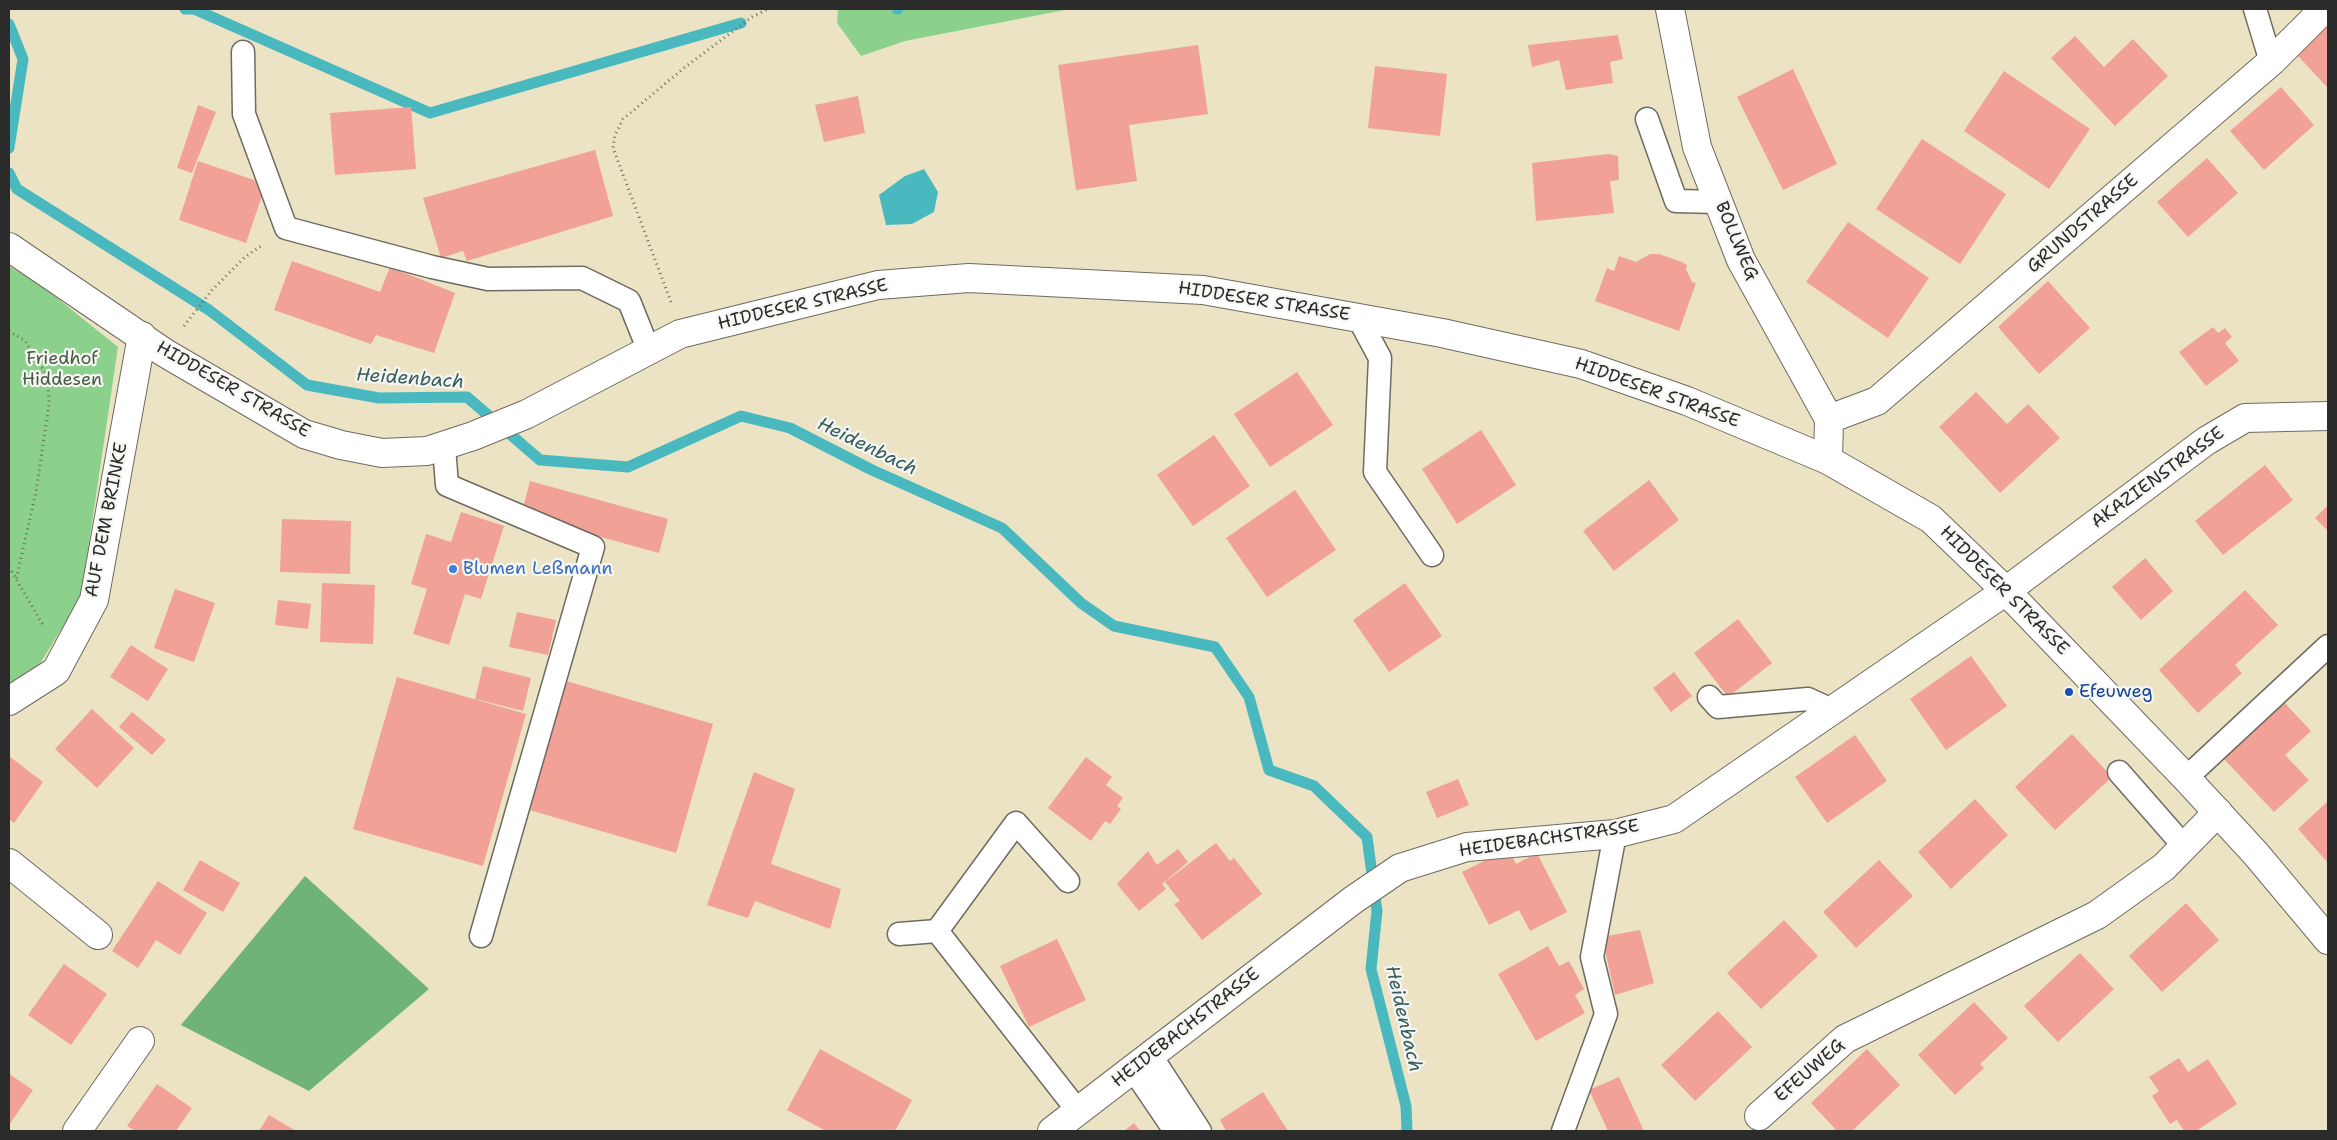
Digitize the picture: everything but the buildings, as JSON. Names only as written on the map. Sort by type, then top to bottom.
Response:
[{"type":"street","name":"BOLLWEG","points":[[1670,9],[1697,147],[1741,260],[1829,419]]},
{"type":"street","name":"GRUNDSTRASSE","points":[[1829,419],[1877,401],[2271,62],[2324,9]]},
{"type":"street","name":"HIDDESER STRASSE","points":[[9,247],[166,353],[304,434],[341,445],[382,453],[427,451],[473,436],[527,414],[680,334],[878,285],[969,278],[1203,290],[1358,317],[1523,350],[1581,364],[1687,400],[1828,460],[1931,519],[2006,591],[2186,778],[2256,854],[2328,940]]},
{"type":"street","name":"AUF DEM BRINKE","points":[[9,701],[56,670],[94,600],[142,336]]},
{"type":"street","name":"AKAZIENSTRASSE","points":[[2006,591],[2206,441],[2245,418],[2328,416]]},
{"type":"street","points":[[1828,460],[1829,419]]},
{"type":"street","name":"HEIDEBACHSTRASSE","points":[[1052,1131],[1353,900],[1400,868],[1467,847],[1615,834],[1674,819],[2006,591]]},
{"type":"street","name":"EFEUWEG","points":[[1759,1116],[1845,1039],[2097,915],[2164,867],[2218,812]]},
{"type":"street","points":[[9,863],[98,934]]},
{"type":"street","points":[[77,1131],[140,1041]]},
{"type":"lane","points":[[2255,9],[2271,62]]},
{"type":"lane","points":[[243,52],[244,114],[286,228],[488,280],[582,278],[629,301],[649,351]]},
{"type":"lane","points":[[1647,119],[1676,201],[1719,202]]},
{"type":"lane","points":[[1358,317],[1380,358],[1375,472],[1432,555]]},
{"type":"lane","points":[[444,447],[448,485],[593,547],[481,936]]},
{"type":"lane","points":[[2186,778],[2326,652]]},
{"type":"lane","points":[[1709,697],[1718,707],[1808,699],[1832,710]]},
{"type":"lane","points":[[2118,772],[2184,845]]},
{"type":"lane","points":[[899,934],[937,931],[1016,823],[1068,881]]},
{"type":"lane","points":[[1563,1131],[1606,1014],[1592,958],[1615,834]]},
{"type":"lane","points":[[937,931],[1078,1111]]},
{"type":"lane","points":[[1142,1062],[1175,1131]]},
{"type":"lane","points":[[1142,1062],[1200,1131]]},
{"type":"path","points":[[680,334],[671,301],[613,148],[615,135],[623,119],[684,68],[752,18],[768,9]]},
{"type":"path","points":[[184,327],[212,290],[246,257],[286,228]]},
{"type":"path","points":[[9,331],[25,341],[48,377],[49,396],[36,492],[16,580]]},
{"type":"path","points":[[9,567],[33,611]]},
{"type":"green space","points":[[838,9],[1070,9],[905,41],[861,56],[837,23]]},
{"type":"green space","name":"Friedhof Hiddesen","points":[[9,266],[42,286],[118,347],[81,597],[38,667],[9,684]]},
{"type":"green space","points":[[305,876],[429,989],[309,1091],[181,1025]]},
{"type":"water","points":[[924,169],[938,192],[934,212],[912,224],[886,225],[879,195],[905,176]]},
{"type":"waterway","points":[[185,9],[194,9],[430,113],[741,23]]},
{"type":"waterway","name":"Heidenbach","points":[[9,24],[23,59],[9,148]]},
{"type":"waterway","name":"Heidenbach","points":[[9,173],[17,189],[209,310],[307,385],[379,398],[467,397],[540,460],[628,467],[741,416],[790,428],[872,470],[1002,528],[1081,603],[1114,626],[1215,647],[1249,697],[1269,770],[1314,786],[1367,837],[1377,911],[1371,969],[1406,1106],[1407,1131]]},
{"type":"place","name":"Blumen Leßmann","points":[[453,569]]},
{"type":"place","name":"Efeuweg","points":[[2069,692]]}]
